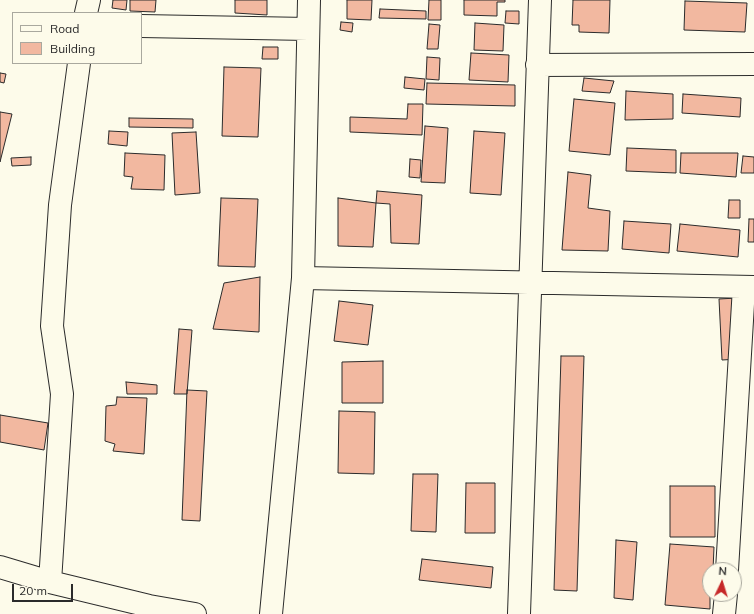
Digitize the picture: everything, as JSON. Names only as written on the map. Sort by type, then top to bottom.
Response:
[{"type":"street","points":[[86,12],[89,0]]},
{"type":"street","points":[[271,614],[303,278],[309,0]]},
{"type":"street","points":[[519,614],[540,0]]},
{"type":"street","points":[[142,26],[308,29]]},
{"type":"street","points":[[50,582],[62,394],[52,326],[60,205],[79,64]]},
{"type":"street","points":[[537,65],[754,64]]},
{"type":"street","points":[[303,278],[749,287],[728,562]]},
{"type":"street","points":[[0,567],[148,610],[195,614]]},
{"type":"street","points":[[724,614],[725,602]]},
{"type":"building","points":[[113,0],[127,0],[126,10],[112,8]]},
{"type":"building","points":[[130,0],[156,0],[155,12],[130,11]]},
{"type":"building","points":[[235,0],[267,0],[267,15],[235,13]]},
{"type":"building","points":[[347,0],[372,0],[371,20],[347,19]]},
{"type":"building","points":[[429,0],[441,0],[441,20],[428,20]]},
{"type":"building","points":[[464,0],[505,0],[505,2],[497,2],[497,16],[464,15]]},
{"type":"building","points":[[573,0],[610,0],[609,33],[579,32],[579,25],[572,25]]},
{"type":"building","points":[[685,1],[747,3],[745,32],[684,30]]},
{"type":"building","points":[[380,9],[426,11],[426,19],[379,18]]},
{"type":"building","points":[[506,11],[519,11],[519,24],[505,23]]},
{"type":"building","points":[[341,22],[353,23],[352,32],[340,30]]},
{"type":"building","points":[[475,23],[504,25],[503,51],[474,50]]},
{"type":"building","points":[[429,24],[440,25],[438,49],[427,49]]},
{"type":"building","points":[[263,47],[278,47],[278,59],[262,59]]},
{"type":"building","points":[[471,53],[509,55],[508,82],[469,80]]},
{"type":"building","points":[[427,57],[440,58],[439,80],[426,79]]},
{"type":"building","points":[[224,67],[261,68],[258,137],[222,136]]},
{"type":"building","points":[[0,73],[6,74],[4,83],[0,82]]},
{"type":"building","points":[[405,77],[425,79],[424,90],[404,88]]},
{"type":"building","points":[[584,78],[614,81],[610,93],[582,91]]},
{"type":"building","points":[[427,83],[515,85],[515,106],[426,104]]},
{"type":"building","points":[[626,91],[673,94],[673,119],[625,120]]},
{"type":"building","points":[[683,94],[741,98],[740,117],[682,113]]},
{"type":"building","points":[[574,99],[615,103],[610,155],[569,151]]},
{"type":"building","points":[[408,104],[423,104],[422,135],[350,132],[350,117],[407,119]]},
{"type":"building","points":[[0,112],[12,114],[0,162]]},
{"type":"building","points":[[129,118],[193,119],[193,128],[129,127]]},
{"type":"building","points":[[425,126],[448,128],[445,183],[421,182]]},
{"type":"building","points":[[109,131],[128,132],[127,146],[108,144]]},
{"type":"building","points":[[474,131],[505,133],[501,195],[470,193]]},
{"type":"building","points":[[196,132],[200,193],[175,195],[172,133]]},
{"type":"building","points":[[627,148],[676,150],[676,173],[626,171]]},
{"type":"building","points":[[125,153],[165,155],[164,190],[131,189],[133,177],[124,176]]},
{"type":"building","points":[[681,153],[738,153],[736,177],[680,173]]},
{"type":"building","points":[[743,156],[754,157],[754,173],[741,173]]},
{"type":"building","points":[[31,157],[31,165],[12,166],[11,158]]},
{"type":"building","points":[[410,159],[421,160],[420,178],[409,177]]},
{"type":"building","points":[[568,172],[591,175],[588,208],[610,211],[608,251],[562,250]]},
{"type":"building","points":[[377,191],[422,195],[419,244],[391,243],[390,204],[376,203]]},
{"type":"building","points":[[221,198],[258,199],[255,267],[218,266]]},
{"type":"building","points":[[338,198],[376,203],[373,247],[338,246]]},
{"type":"building","points":[[729,200],[740,200],[740,218],[728,218]]},
{"type":"building","points":[[749,219],[754,219],[754,242],[748,242]]},
{"type":"building","points":[[624,221],[671,224],[669,253],[622,249]]},
{"type":"building","points":[[680,224],[740,230],[738,257],[677,251]]},
{"type":"building","points":[[260,277],[259,332],[213,329],[224,283]]},
{"type":"building","points":[[737,298],[739,359],[722,360],[719,299]]},
{"type":"building","points":[[339,301],[373,305],[368,345],[334,341]]},
{"type":"building","points":[[179,329],[192,330],[187,394],[174,394]]},
{"type":"building","points":[[561,356],[584,356],[577,591],[554,590]]},
{"type":"building","points":[[383,361],[383,403],[342,403],[342,362]]},
{"type":"building","points":[[126,382],[157,385],[157,394],[127,394]]},
{"type":"building","points":[[187,390],[207,391],[200,521],[182,520]]},
{"type":"building","points":[[117,397],[147,398],[144,454],[113,451],[115,444],[105,441],[106,406],[116,405]]},
{"type":"building","points":[[339,411],[375,412],[374,474],[338,473]]},
{"type":"building","points":[[0,415],[48,423],[44,450],[0,442]]},
{"type":"building","points":[[413,474],[438,474],[436,532],[411,531]]},
{"type":"building","points":[[466,483],[495,483],[495,533],[465,533]]},
{"type":"building","points":[[670,486],[715,486],[715,537],[670,537]]},
{"type":"building","points":[[616,540],[637,542],[633,600],[614,598]]},
{"type":"building","points":[[670,544],[714,547],[713,562],[702,562],[702,602],[710,602],[710,609],[665,605]]},
{"type":"building","points":[[422,559],[493,567],[491,588],[419,580]]}]
